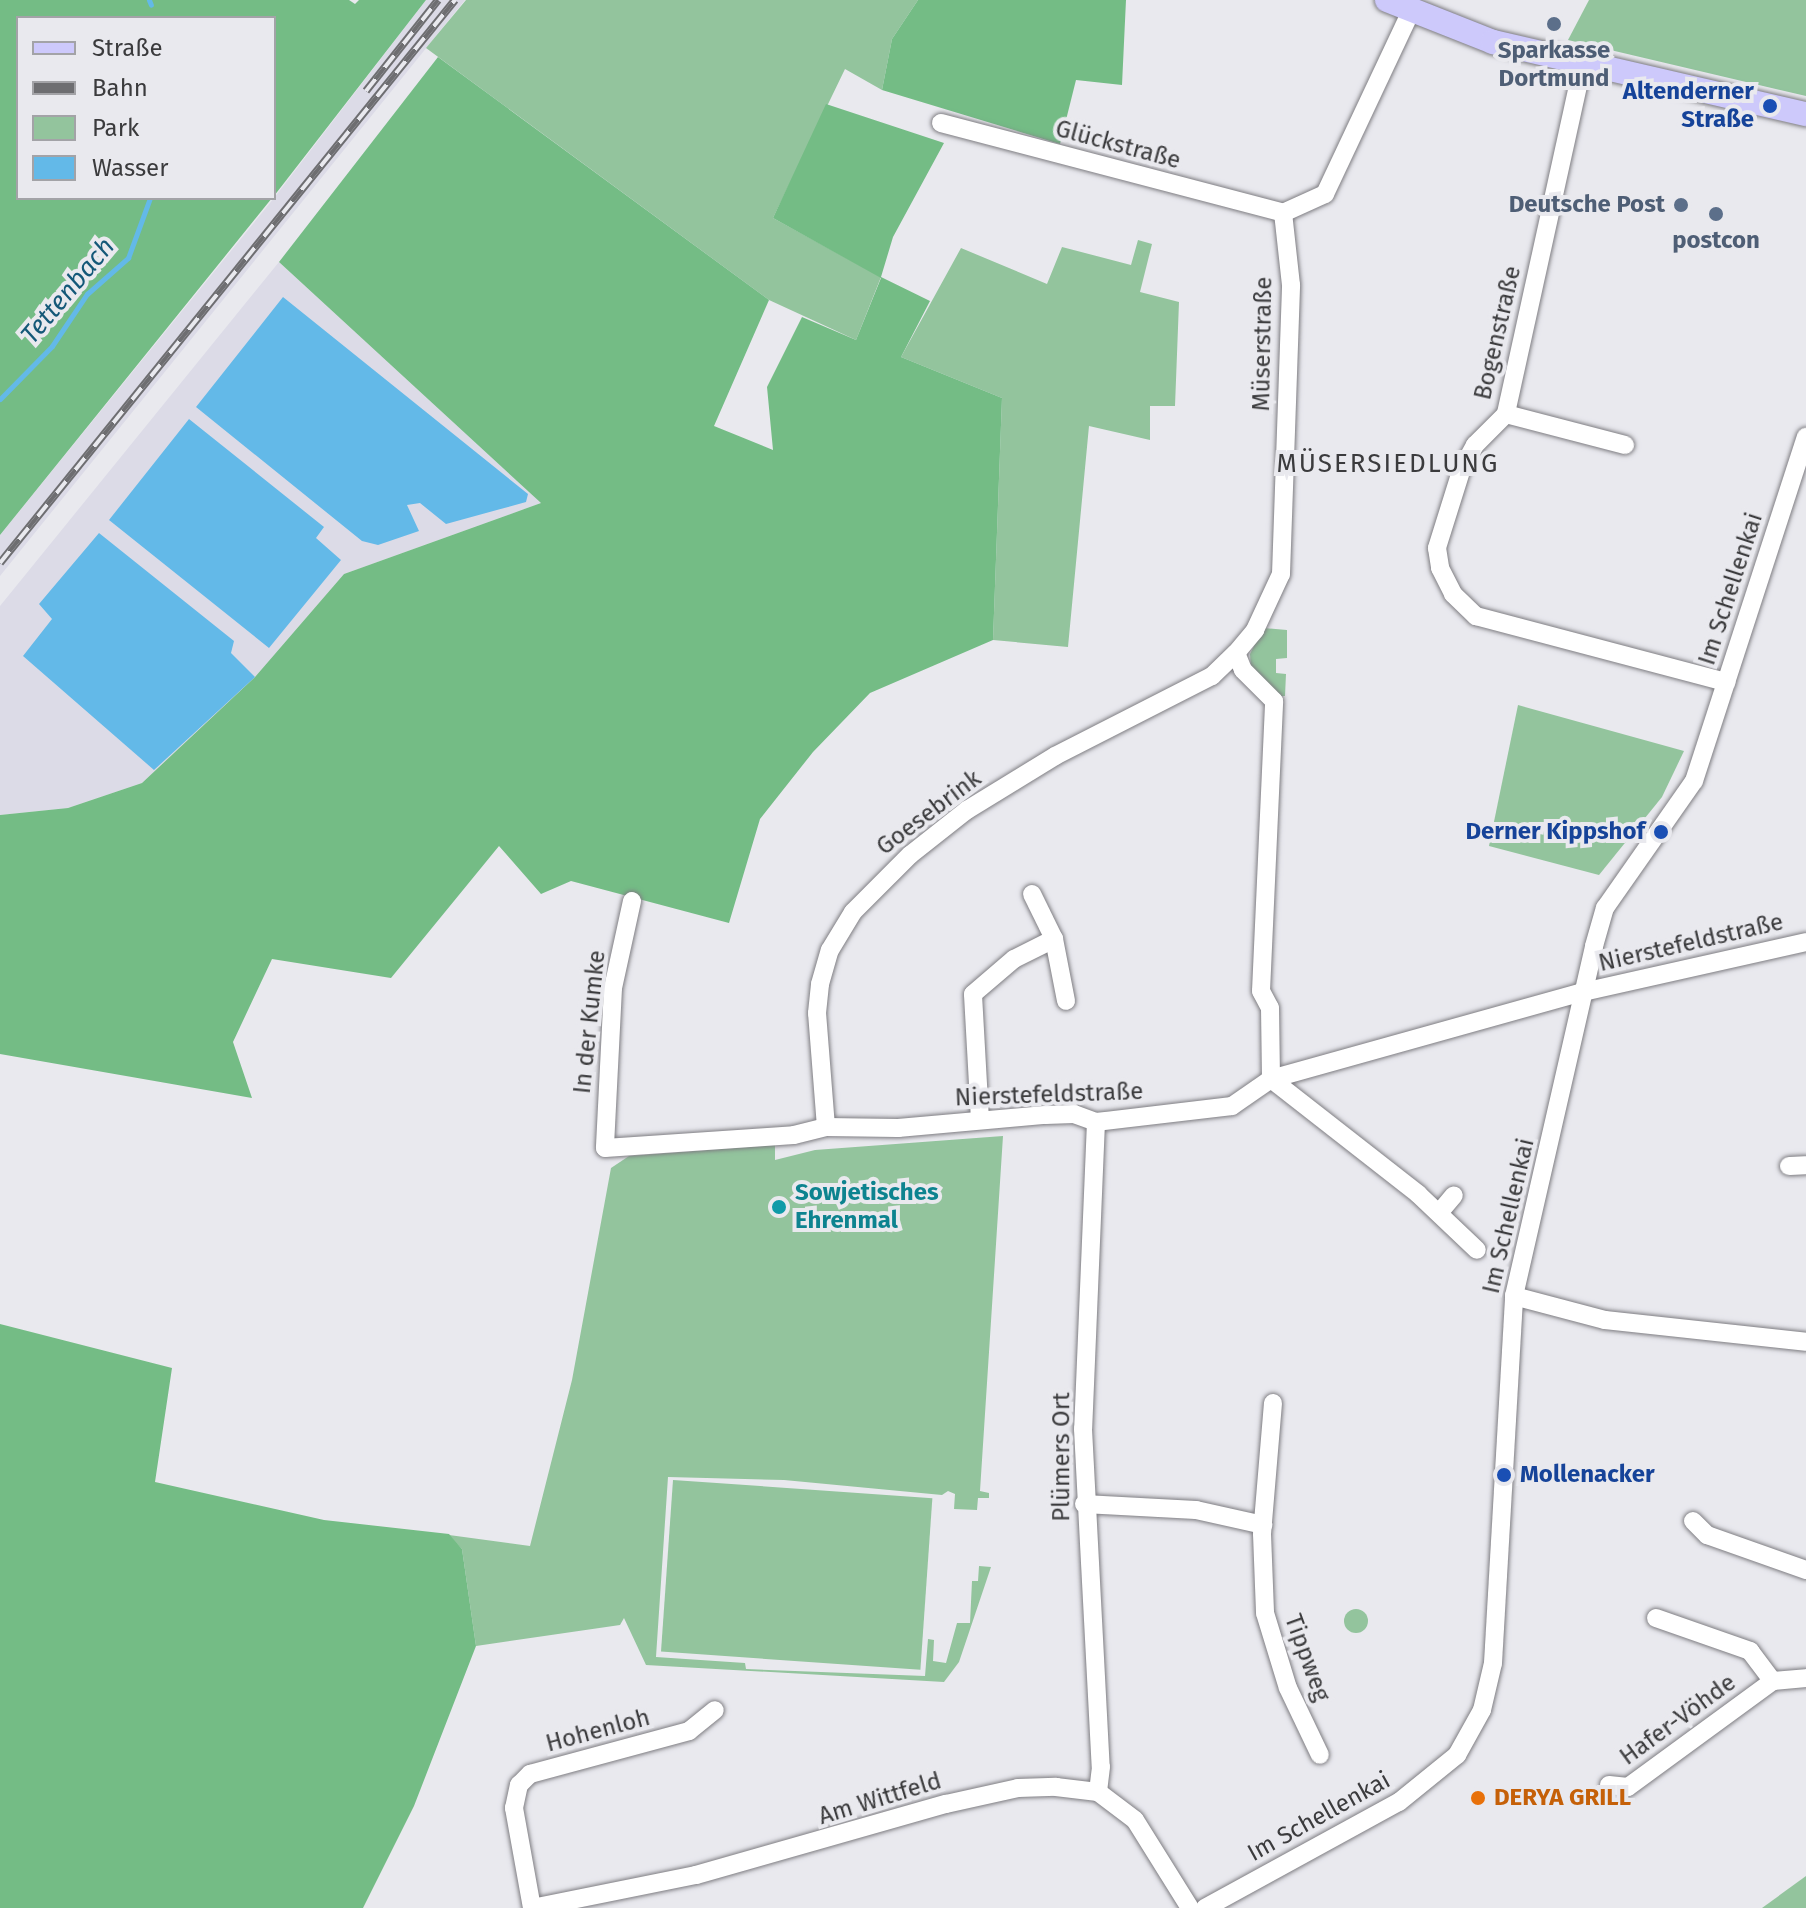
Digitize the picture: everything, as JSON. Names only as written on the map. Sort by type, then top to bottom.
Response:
[{"type":"main road","points":[[1387,0],[1410,13],[1478,38],[1806,114]]},
{"type":"street","points":[[1283,213],[1325,194],[1410,13]]},
{"type":"street","name":"Bogenstraße","points":[[1583,63],[1506,414],[1475,445],[1462,468],[1437,548],[1453,594],[1476,616],[1726,682]]},
{"type":"street","name":"Glückstraße","points":[[941,123],[1283,213]]},
{"type":"street","name":"Müserstraße","points":[[1236,653],[1255,630],[1281,574],[1291,285],[1283,213]]},
{"type":"street","points":[[1506,414],[1625,445]]},
{"type":"street","name":"Im Schellenkai","points":[[1205,1908],[1399,1802],[1457,1755],[1482,1710],[1493,1663],[1514,1296],[1583,992],[1605,908],[1694,781],[1806,437]]},
{"type":"street","points":[[1236,653],[1243,670],[1274,701],[1261,991],[1270,1008],[1271,1079],[1439,1213],[1477,1250]]},
{"type":"street","name":"Goesebrink","points":[[826,1127],[817,1013],[820,984],[830,950],[853,912],[889,873],[967,810],[1045,762],[1212,676],[1236,653]]},
{"type":"street","points":[[1032,894],[1054,939],[1066,1001]]},
{"type":"street","name":"In der Kumke","points":[[605,1148],[613,988],[632,901]]},
{"type":"street","points":[[980,1120],[973,994],[1014,959],[1054,939]]},
{"type":"street","name":"Nierstefeldstraße","points":[[605,1148],[794,1135],[826,1127],[898,1128],[1074,1114],[1096,1122],[1232,1106],[1271,1079],[1583,992],[1806,942]]},
{"type":"street","name":"Plümers Ort","points":[[1096,1122],[1084,1504],[1101,1767],[1098,1792]]},
{"type":"street","points":[[1439,1213],[1454,1195]]},
{"type":"street","points":[[1514,1296],[1605,1320],[1806,1342]]},
{"type":"street","name":"Tippweg","points":[[1273,1403],[1263,1525],[1269,1628],[1288,1688],[1320,1755]]},
{"type":"street","points":[[1084,1504],[1196,1510],[1263,1525]]},
{"type":"street","points":[[1693,1521],[1707,1535],[1806,1570]]},
{"type":"street","name":"Hafer-Vöhde","points":[[1656,1618],[1750,1651],[1773,1681]]},
{"type":"street","name":"Hafer-Vöhde","points":[[1609,1785],[1628,1787],[1773,1681],[1806,1678]]},
{"type":"street","name":"Hohenloh","points":[[532,1908],[514,1808],[519,1785],[530,1774],[689,1731],[715,1710]]},
{"type":"street","name":"Am Wittfeld","points":[[532,1908],[696,1875],[1012,1789],[1098,1792]]},
{"type":"street","points":[[1098,1792],[1135,1820],[1190,1908]]},
{"type":"shaded area","points":[[426,0],[465,0],[0,576],[0,535],[272,200],[276,200],[276,195]]},
{"type":"shaded area","points":[[279,262],[541,503],[344,574],[255,677],[142,783],[68,808],[0,815],[0,606]]},
{"type":"green space","points":[[0,0],[349,0],[355,4],[359,0],[426,0],[276,193],[276,16],[16,16],[16,200],[270,200],[0,535]]},
{"type":"green space","points":[[466,0],[918,0],[892,39],[882,90],[845,69],[773,218],[881,277],[856,340],[769,300],[426,48]]},
{"type":"green space","points":[[918,0],[1126,0],[1122,85],[1076,80],[1060,144],[882,90],[892,39]]},
{"type":"green space","points":[[1589,0],[1806,0],[1806,96],[1568,40]]},
{"type":"green space","points":[[438,57],[769,300],[714,426],[773,450],[767,387],[802,317],[856,340],[881,278],[773,218],[826,104],[944,143],[893,237],[881,277],[930,301],[901,357],[1002,398],[993,640],[870,693],[813,752],[760,819],[729,923],[571,881],[541,894],[499,846],[391,978],[272,959],[233,1042],[252,1098],[0,1054],[0,815],[68,808],[142,783],[255,677],[344,574],[541,503],[279,262]]},
{"type":"green space","points":[[1138,240],[1152,244],[1140,292],[1179,302],[1175,406],[1150,406],[1150,440],[1089,426],[1068,647],[993,640],[1002,398],[901,357],[961,248],[1047,284],[1062,247],[1131,265]]},
{"type":"green space","points":[[1263,628],[1287,630],[1287,658],[1276,659],[1276,673],[1286,674],[1285,696],[1276,696],[1251,669],[1250,654]]},
{"type":"green space","points":[[1518,705],[1684,751],[1662,797],[1599,875],[1489,846]]},
{"type":"green space","points":[[1003,1136],[980,1491],[989,1493],[989,1498],[978,1498],[977,1510],[954,1509],[955,1494],[948,1491],[942,1495],[784,1480],[668,1477],[656,1657],[745,1663],[746,1669],[925,1676],[928,1639],[934,1640],[933,1661],[946,1663],[957,1623],[970,1623],[972,1581],[978,1581],[979,1566],[991,1567],[959,1662],[944,1682],[646,1665],[624,1618],[620,1625],[476,1646],[462,1549],[449,1535],[530,1546],[572,1380],[611,1168],[629,1156],[775,1145],[775,1160],[815,1150]]},
{"type":"green space","points":[[0,1324],[172,1368],[155,1482],[324,1520],[449,1534],[462,1549],[476,1646],[414,1806],[363,1908],[0,1908]]},
{"type":"green space","points":[[673,1480],[932,1498],[920,1670],[661,1652]]},
{"type":"green space","points":[[1356,1609],[1367,1616],[1368,1621],[1361,1632],[1356,1633],[1345,1626],[1344,1621],[1351,1610]]},
{"type":"green space","points":[[1806,1876],[1806,1908],[1762,1908]]},
{"type":"water","points":[[283,297],[528,494],[526,502],[446,524],[420,503],[407,505],[419,531],[378,545],[362,541],[196,407]]},
{"type":"water","points":[[189,419],[324,527],[316,538],[341,560],[269,648],[109,520]]},
{"type":"water","points":[[99,533],[234,641],[231,653],[255,677],[154,770],[23,656],[52,619],[39,604]]},
{"type":"waterway","name":"Tettenbach","points":[[149,0],[151,5]]},
{"type":"waterway","name":"Tettenbach","points":[[0,399],[52,346],[87,294],[128,258],[149,200]]},
{"type":"railway","points":[[366,91],[438,0]]},
{"type":"railway","points":[[0,563],[455,0]]},
{"type":"place","name":"Sparkasse Dortmund","points":[[1554,24]]},
{"type":"place","name":"Altenderner Straße","points":[[1770,106]]},
{"type":"place","name":"Deutsche Post","points":[[1681,205]]},
{"type":"place","name":"postcon","points":[[1716,214]]},
{"type":"place","name":"Derner Kippshof","points":[[1661,832]]},
{"type":"place","name":"Sowjetisches Ehrenmal","points":[[779,1207]]},
{"type":"place","name":"Mollenacker","points":[[1504,1475]]},
{"type":"place","name":"DERYA GRILL","points":[[1478,1798]]},
{"type":"district","name":"MÜSERSIEDLUNG","points":[[1388,464]]}]
